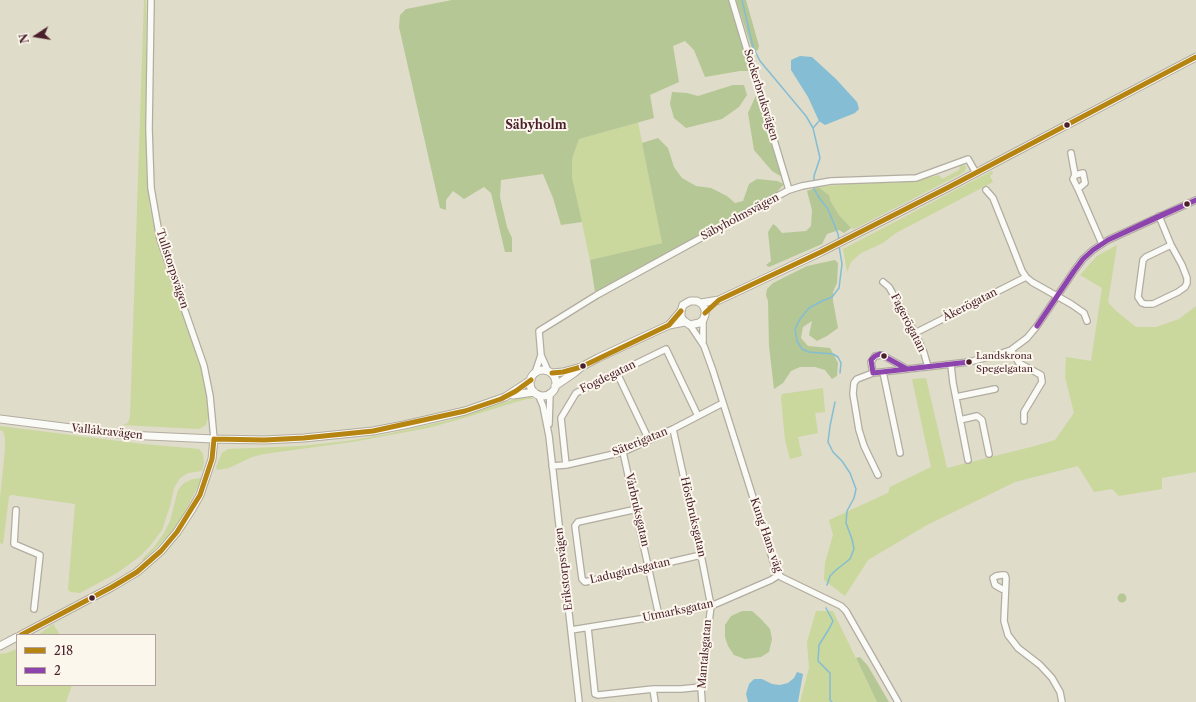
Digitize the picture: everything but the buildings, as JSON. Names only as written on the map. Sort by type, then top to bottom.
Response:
[{"type":"main road","points":[[701,303],[719,300],[821,252],[976,173],[1196,57]]},
{"type":"main road","points":[[688,324],[681,317],[681,311],[683,305],[688,301],[695,300],[701,303],[704,308],[704,317]]},
{"type":"main road","points":[[669,324],[697,324],[719,300]]},
{"type":"main road","points":[[505,397],[536,393],[544,395],[550,394],[555,386],[581,367],[669,324],[681,311]]},
{"type":"main road","points":[[505,397],[531,380],[535,373],[540,370],[563,372],[572,368],[581,367]]},
{"type":"main road","points":[[550,372],[555,379],[555,386]]},
{"type":"main road","points":[[531,380],[531,386],[536,393]]},
{"type":"main road","name":"Vallåkravägen","points":[[0,419],[127,435],[264,440],[304,438],[373,431],[425,421],[465,411],[505,397]]},
{"type":"main road","points":[[23,634],[112,587],[137,572],[161,551],[177,532],[200,495],[212,459],[214,439]]},
{"type":"main road","points":[[0,646],[16,638]]},
{"type":"street","name":"Tullstorpsvägen","points":[[150,0],[151,188],[160,239],[204,366],[210,396],[214,439]]},
{"type":"street","name":"Sockerbruksvägen","points":[[732,0],[790,190]]},
{"type":"street","points":[[1071,153],[1075,175],[1073,179],[1102,244]]},
{"type":"street","name":"Säbyholmsvägen","points":[[550,372],[541,355],[539,331],[544,327],[617,284],[790,190],[802,186],[831,181],[916,178],[968,159],[976,173]]},
{"type":"street","points":[[1075,175],[1083,173],[1085,183],[1078,189]]},
{"type":"street","points":[[986,190],[993,198],[1010,243],[1026,277],[1032,282],[1067,301],[1084,313],[1087,321]]},
{"type":"street","points":[[878,475],[864,446],[859,430],[853,394],[854,383],[857,379],[873,373],[951,365],[980,360],[1011,350],[1027,338],[1037,326],[1083,259],[1102,244],[1196,200]]},
{"type":"street","points":[[1159,216],[1171,245],[1182,265],[1187,282],[1185,287],[1178,292],[1153,304],[1142,303],[1138,297],[1143,260],[1146,257],[1171,245]]},
{"type":"street","name":"Åkerögatan","points":[[915,333],[1026,277]]},
{"type":"street","name":"Fagerögatan","points":[[883,282],[889,287],[915,333],[924,353],[928,367]]},
{"type":"street","name":"Kung Hans väg","points":[[704,317],[704,346]]},
{"type":"street","name":"Kung Hans väg","points":[[688,324],[704,346],[776,570],[781,577],[841,606],[846,611],[898,702]]},
{"type":"street","name":"Fogdegatan","points":[[566,465],[561,418],[576,393],[666,349],[698,416]]},
{"type":"street","points":[[1011,350],[1019,363],[1041,375],[1042,382],[1024,412],[1024,421]]},
{"type":"street","points":[[873,373],[871,360],[873,357],[880,354],[907,369]]},
{"type":"street","name":"Säbyholmsvägen","points":[[535,373],[541,355]]},
{"type":"street","points":[[951,365],[968,460]]},
{"type":"street","points":[[883,372],[900,452]]},
{"type":"street","points":[[617,373],[649,440]]},
{"type":"street","points":[[956,397],[995,389]]},
{"type":"street","name":"Erikstorpsvägen","points":[[536,393],[542,406],[549,436]]},
{"type":"street","name":"Erikstorpsvägen","points":[[550,394],[549,436],[579,702]]},
{"type":"street","name":"Säterigatan","points":[[552,466],[566,465],[623,452],[673,429],[723,403]]},
{"type":"street","points":[[960,420],[977,416],[982,420],[989,454]]},
{"type":"street","name":"Höstbruksgatan","points":[[673,429],[711,606]]},
{"type":"street","name":"Vårbruksgatan","points":[[623,452],[659,616]]},
{"type":"street","name":"Ladugårdsgatan","points":[[636,509],[578,522],[575,526],[582,580],[586,582],[701,555]]},
{"type":"street","points":[[16,510],[14,544],[40,554],[34,609]]},
{"type":"street","name":"Utmarksgatan","points":[[571,630],[659,616],[700,606],[711,606],[772,580],[779,575]]},
{"type":"street","points":[[1005,589],[1004,621],[1008,635],[1018,648],[1040,665],[1052,678],[1060,692],[1062,702]]},
{"type":"street","name":"Mantalsgatan","points":[[702,702],[701,687],[711,606]]},
{"type":"street","points":[[588,628],[595,694],[701,687]]},
{"type":"street","points":[[653,689],[655,702]]},
{"type":"green space","points":[[144,0],[146,0],[146,166],[150,209],[160,250],[204,378],[209,414],[206,425],[199,429],[123,425],[128,423],[130,417]]},
{"type":"green space","points":[[452,0],[729,0],[748,57],[751,71],[740,71],[705,77],[694,50],[685,41],[673,46],[679,82],[650,95],[654,118],[579,139],[572,159],[572,177],[582,222],[561,225],[553,198],[543,174],[501,180],[500,197],[507,227],[512,238],[512,252],[505,252],[491,193],[484,187],[464,199],[453,191],[446,200],[446,210],[440,208],[399,27],[400,15],[406,9]]},
{"type":"green space","points":[[736,0],[746,0],[759,46],[758,50],[753,52]]},
{"type":"green space","points":[[733,85],[744,85],[747,95],[739,107],[722,119],[686,128],[674,118],[670,104],[672,92],[687,93],[698,96]]},
{"type":"green space","points":[[757,93],[759,95],[782,177],[772,171],[754,150],[748,113]]},
{"type":"green space","points":[[638,122],[662,243],[590,260],[572,177],[572,159],[579,139]]},
{"type":"green space","points":[[658,138],[668,148],[674,167],[682,178],[696,186],[711,188],[727,196],[735,203],[743,201],[749,184],[757,179],[777,181],[784,184],[776,193],[595,292],[590,260],[662,243],[642,143]]},
{"type":"green space","points":[[960,166],[966,166],[965,171],[961,174],[854,229],[851,228],[839,215],[831,202],[829,195],[818,187],[857,183],[912,182],[939,175],[942,179],[959,170]]},
{"type":"green space","points":[[992,171],[993,173],[990,176],[993,182],[896,233],[883,243],[861,253],[851,262],[847,272],[843,249]]},
{"type":"green space","points":[[818,187],[829,195],[831,202],[839,215],[851,228],[844,233],[839,230],[827,234],[822,244],[769,267],[766,265],[771,261],[768,232],[773,224],[782,233],[806,231],[811,226],[812,210],[807,191]]},
{"type":"green space","points":[[1117,245],[1108,302],[1115,310],[1136,327],[1156,327],[1179,319],[1196,306],[1196,472],[1162,478],[1162,489],[1119,496],[1112,489],[1094,492],[1078,466],[1015,482],[927,525],[868,560],[845,596],[824,580],[825,563],[833,535],[829,520],[888,493],[890,487],[931,467],[912,379],[926,378],[947,468],[1055,440],[1074,413],[1065,377],[1066,357],[1091,361],[1102,288],[1080,275],[1097,256]]},
{"type":"green space","points":[[835,260],[838,263],[837,283],[833,292],[833,301],[838,328],[817,341],[809,335],[812,321],[803,327],[801,338],[808,346],[830,348],[838,363],[837,376],[832,379],[825,370],[815,367],[800,367],[791,371],[783,383],[774,389],[769,346],[768,301],[766,295],[767,289],[773,283],[807,266]]},
{"type":"green space","points":[[823,388],[825,412],[815,413],[818,433],[798,437],[802,456],[790,459],[785,440],[781,398],[782,394]]},
{"type":"green space","points":[[528,395],[534,399],[516,402],[428,428],[352,442],[264,454],[252,457],[229,468],[217,470],[216,467],[222,453],[228,449],[301,446],[347,441],[387,434],[450,420]]},
{"type":"green space","points":[[0,426],[143,444],[199,449],[203,454],[204,462],[202,471],[188,473],[180,478],[174,488],[162,530],[150,546],[139,557],[117,573],[80,593],[71,592],[68,590],[75,504],[12,495],[9,496],[3,544],[0,543],[0,498],[5,438],[3,431],[0,430]]},
{"type":"green space","points":[[202,478],[185,512],[172,532],[143,561],[142,559],[154,547],[170,521],[178,490],[184,483],[193,479]]},
{"type":"green space","points":[[1122,593],[1127,598],[1122,603],[1117,598]]},
{"type":"green space","points":[[742,611],[752,611],[770,629],[772,639],[769,652],[761,657],[745,659],[734,655],[728,646],[725,637],[725,625],[731,616]]},
{"type":"green space","points":[[816,611],[833,611],[877,702],[800,702],[809,668],[807,642]]},
{"type":"green space","points":[[53,624],[59,634],[39,634]]},
{"type":"green space","points":[[16,649],[16,686],[72,686],[66,702],[0,702],[0,654]]},
{"type":"green space","points":[[860,657],[868,666],[889,702],[877,702],[856,658]]},
{"type":"water","points":[[800,56],[812,57],[836,79],[857,102],[859,109],[855,113],[825,125],[819,121],[808,97],[791,70],[791,60]]},
{"type":"water","points":[[797,672],[803,674],[798,702],[748,702],[746,694],[749,684],[754,679],[762,679],[772,684],[780,685],[788,683],[794,678]]},
{"type":"waterway","points":[[742,0],[753,47],[760,61],[806,116],[813,128],[820,158],[814,176],[814,183]]},
{"type":"waterway","points":[[814,127],[819,121]]},
{"type":"waterway","points":[[814,186],[814,189],[820,199],[828,209],[839,240]]},
{"type":"waterway","points":[[839,246],[842,264],[839,288],[832,297],[809,308],[800,319],[795,329],[797,341],[802,349],[809,352],[833,354],[838,357],[841,363],[840,373]]},
{"type":"waterway","points":[[827,585],[830,576],[850,559],[854,549],[846,523],[847,511],[854,498],[856,489],[850,473],[842,461],[833,452],[828,442],[835,402]]},
{"type":"waterway","points":[[826,608],[833,621],[819,645],[818,661],[830,673],[830,700],[832,702]]},
{"type":"transit line","name":"218","points":[[705,313],[719,300],[821,252],[949,187],[1196,57]]},
{"type":"transit line","name":"2","points":[[1196,200],[1108,240],[1159,216],[1196,200]]},
{"type":"transit line","name":"2","points":[[1074,271],[1083,259],[1108,240]]},
{"type":"transit line","name":"2","points":[[1037,326],[1074,271]]},
{"type":"transit line","name":"2","points":[[1037,326],[1074,271]]},
{"type":"transit line","name":"218","points":[[552,373],[563,372],[581,367],[669,325],[681,311]]},
{"type":"transit line","name":"2","points":[[880,354],[907,369],[969,362],[873,373],[871,360],[880,354]]},
{"type":"transit line","name":"218","points":[[214,439],[264,440],[304,438],[373,431],[465,411],[501,399],[516,391],[531,380]]},
{"type":"transit line","name":"218","points":[[23,634],[112,587],[137,572],[161,551],[177,532],[200,495],[212,459],[214,439]]},
{"type":"place","name":"Landskrona Spegelgatan","points":[[969,362]]},
{"type":"district","name":"Säbyholm","points":[[536,126]]}]
